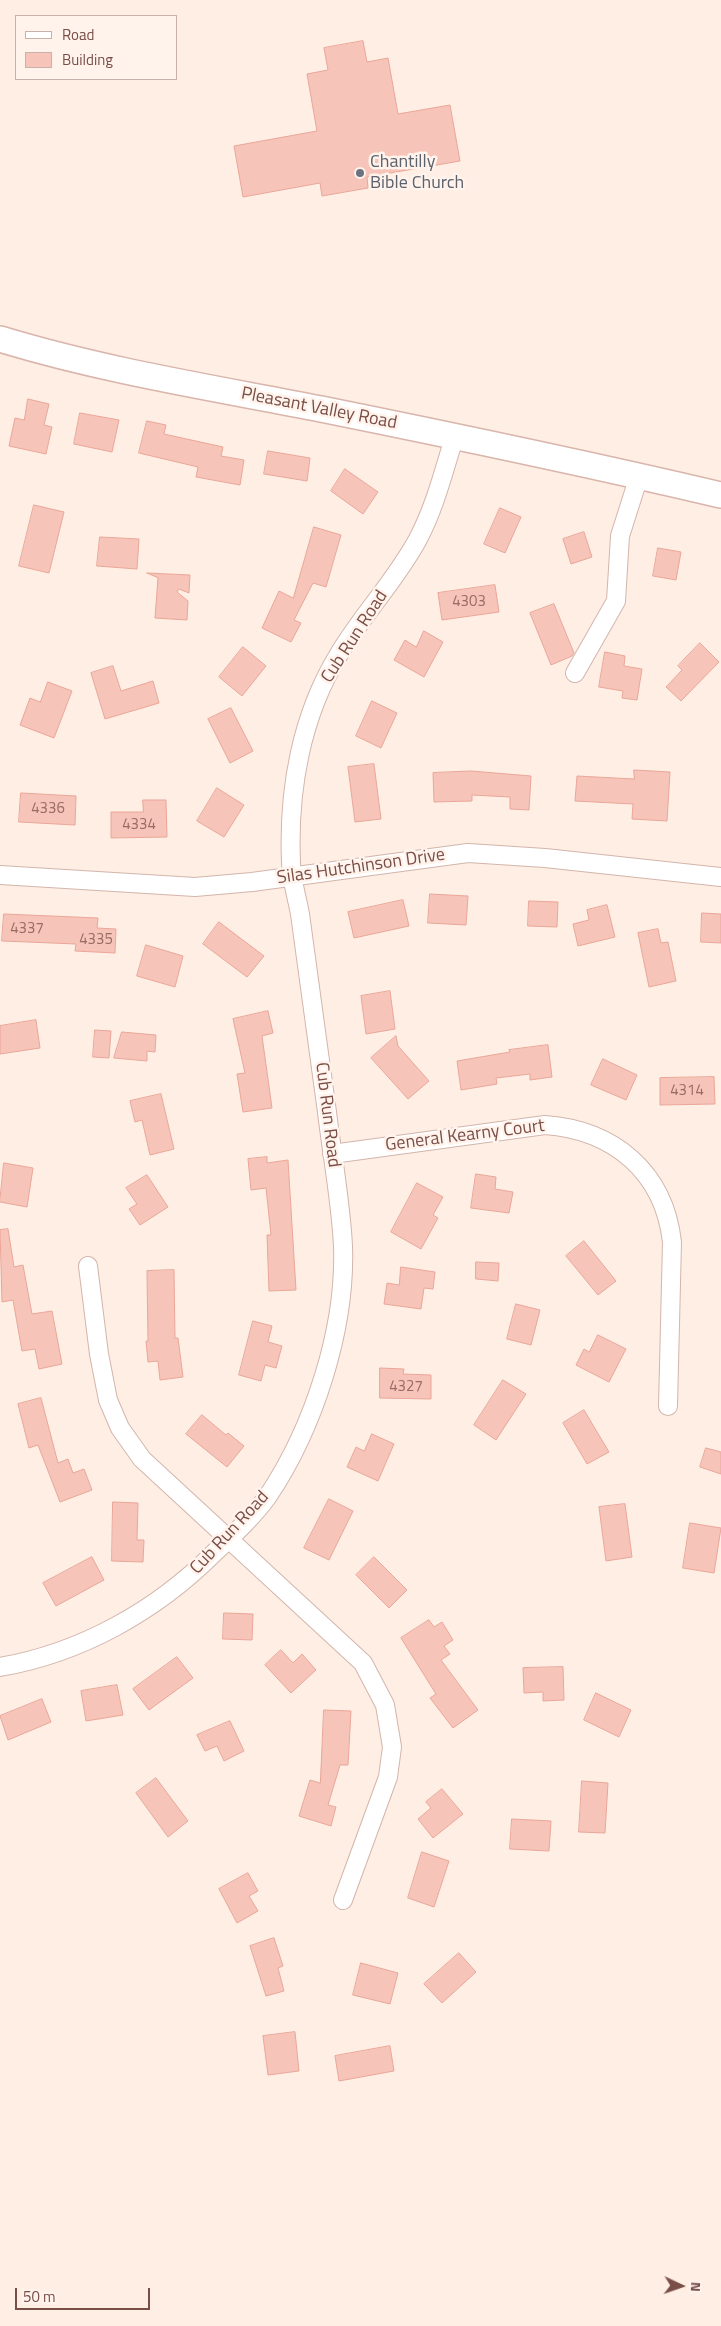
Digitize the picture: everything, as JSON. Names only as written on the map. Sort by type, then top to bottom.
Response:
[{"type":"main road","name":"Pleasant Valley Road","points":[[0,339],[139,373],[455,435],[721,495]]},
{"type":"street","name":"Cub Run Road","points":[[0,1667],[29,1662],[97,1636],[131,1618],[186,1581],[229,1539],[267,1496],[298,1442],[321,1387],[336,1332],[343,1246],[300,914],[292,876],[292,812],[295,774],[303,738],[319,692],[358,624],[396,574],[418,539],[427,520],[455,435]]},
{"type":"street","points":[[575,672],[616,600],[620,536],[639,476]]},
{"type":"street","name":"Silas Hutchinson Drive","points":[[0,875],[195,887],[468,853],[545,858],[721,877]]},
{"type":"street","name":"General Kearny Court","points":[[332,1154],[546,1125],[575,1129],[599,1138],[619,1149],[635,1162],[650,1179],[667,1213],[671,1228],[668,1406]]},
{"type":"street","points":[[88,1266],[99,1354],[108,1400],[120,1428],[142,1459],[363,1663],[385,1705],[392,1747],[388,1777],[343,1900]]},
{"type":"building","name":"Chantilly Bible Church","points":[[363,41],[367,62],[388,58],[398,114],[450,105],[460,161],[367,177],[368,188],[322,196],[320,183],[243,197],[234,146],[317,131],[307,74],[328,70],[324,48]]},
{"type":"building","points":[[28,399],[49,404],[44,425],[52,427],[46,454],[9,446],[15,418],[24,420]]},
{"type":"building","points":[[80,413],[119,420],[112,452],[74,444]]},
{"type":"building","points":[[147,421],[166,425],[164,434],[223,447],[221,456],[244,460],[240,485],[196,477],[198,467],[139,453]]},
{"type":"building","points":[[268,451],[310,458],[307,481],[264,474]]},
{"type":"building","points":[[345,469],[378,492],[363,514],[331,491]]},
{"type":"building","points":[[34,505],[64,512],[49,573],[19,566]]},
{"type":"building","points":[[500,508],[521,517],[505,553],[484,544]]},
{"type":"building","points":[[314,527],[341,535],[326,587],[313,583],[294,620],[301,623],[291,642],[262,628],[279,591],[293,598]]},
{"type":"building","points":[[584,532],[592,557],[571,564],[563,539]]},
{"type":"building","points":[[100,537],[139,539],[137,569],[97,566]]},
{"type":"building","points":[[658,548],[681,552],[676,580],[653,576]]},
{"type":"building","points":[[147,573],[190,575],[189,593],[179,589],[177,592],[188,601],[187,620],[155,618],[158,578]]},
{"type":"building","points":[[495,585],[499,612],[442,620],[438,593]]},
{"type":"building","points":[[554,604],[574,653],[572,656],[551,665],[530,613]]},
{"type":"building","points":[[424,631],[443,642],[424,677],[394,660],[405,640],[416,647]]},
{"type":"building","points":[[700,643],[719,662],[681,701],[666,687],[682,670],[678,666]]},
{"type":"building","points":[[243,647],[266,666],[242,696],[219,677]]},
{"type":"building","points":[[605,652],[625,656],[624,666],[642,669],[637,700],[622,698],[623,691],[599,687]]},
{"type":"building","points":[[113,666],[121,691],[153,681],[159,703],[105,719],[91,673]]},
{"type":"building","points":[[48,682],[72,691],[54,738],[20,725],[30,698],[40,702]]},
{"type":"building","points":[[372,701],[397,713],[381,748],[356,736]]},
{"type":"building","points":[[231,708],[253,751],[230,763],[208,719]]},
{"type":"building","points":[[374,764],[381,819],[355,822],[348,767]]},
{"type":"building","points":[[634,770],[670,772],[667,821],[632,819],[633,804],[575,801],[577,776],[634,779]]},
{"type":"building","points":[[471,771],[531,776],[529,810],[510,809],[510,797],[472,795],[472,801],[434,802],[433,773]]},
{"type":"building","points":[[217,788],[244,805],[224,837],[197,821]]},
{"type":"building","points":[[21,793],[76,796],[75,825],[19,822]]},
{"type":"building","points":[[143,800],[166,800],[167,837],[111,838],[111,812],[143,812]]},
{"type":"building","points":[[430,894],[468,896],[466,925],[428,923]]},
{"type":"building","points":[[403,900],[409,926],[354,938],[348,912]]},
{"type":"building","points":[[529,901],[558,902],[557,927],[528,926]]},
{"type":"building","points":[[607,905],[615,937],[578,946],[573,924],[589,920],[587,910]]},
{"type":"building","points":[[702,913],[721,914],[721,943],[701,942]]},
{"type":"building","points":[[4,914],[98,918],[97,928],[116,929],[115,953],[75,951],[76,944],[2,941]]},
{"type":"building","points":[[219,922],[264,956],[247,977],[203,944]]},
{"type":"building","points":[[658,929],[661,943],[668,942],[676,981],[649,987],[638,933]]},
{"type":"building","points":[[146,945],[183,956],[175,987],[137,976]]},
{"type":"building","points":[[390,991],[395,1029],[366,1034],[361,996]]},
{"type":"building","points":[[268,1011],[273,1033],[262,1036],[272,1108],[243,1112],[237,1074],[245,1073],[233,1019]]},
{"type":"building","points":[[36,1020],[40,1048],[0,1054],[0,1026]]},
{"type":"building","points":[[95,1030],[111,1031],[109,1058],[93,1057]]},
{"type":"building","points":[[122,1032],[156,1035],[155,1052],[147,1051],[147,1061],[114,1058]]},
{"type":"building","points":[[396,1036],[398,1046],[429,1081],[408,1099],[371,1058]]},
{"type":"building","points":[[548,1045],[552,1077],[530,1080],[530,1074],[496,1078],[497,1084],[461,1090],[457,1061],[510,1052],[509,1050]]},
{"type":"building","points":[[603,1059],[637,1075],[626,1100],[591,1085]]},
{"type":"building","points":[[714,1077],[715,1104],[660,1105],[660,1078]]},
{"type":"building","points":[[161,1094],[174,1149],[150,1155],[142,1120],[135,1122],[130,1101]]},
{"type":"building","points":[[267,1157],[267,1163],[288,1160],[296,1290],[269,1291],[267,1235],[271,1235],[266,1188],[251,1190],[248,1159]]},
{"type":"building","points":[[4,1163],[33,1168],[27,1207],[0,1202]]},
{"type":"building","points":[[476,1174],[496,1177],[495,1189],[513,1192],[509,1213],[471,1208]]},
{"type":"building","points":[[147,1175],[168,1207],[140,1225],[129,1209],[137,1204],[126,1188]]},
{"type":"building","points":[[417,1183],[443,1197],[433,1215],[438,1218],[421,1249],[391,1232]]},
{"type":"building","points":[[8,1229],[14,1267],[23,1265],[32,1314],[52,1311],[62,1364],[39,1369],[35,1349],[22,1351],[13,1300],[2,1302],[0,1230]]},
{"type":"building","points":[[584,1241],[616,1281],[598,1295],[566,1256]]},
{"type":"building","points":[[476,1262],[499,1263],[498,1281],[476,1279]]},
{"type":"building","points":[[401,1267],[435,1272],[433,1289],[424,1288],[421,1309],[384,1304],[387,1283],[399,1285]]},
{"type":"building","points":[[174,1270],[175,1338],[178,1338],[183,1377],[160,1380],[158,1361],[148,1362],[146,1341],[148,1341],[147,1271]]},
{"type":"building","points":[[516,1304],[540,1310],[531,1345],[507,1339]]},
{"type":"building","points":[[253,1321],[272,1326],[268,1342],[282,1346],[276,1368],[265,1365],[261,1381],[239,1375]]},
{"type":"building","points":[[598,1335],[626,1349],[609,1382],[576,1365],[584,1349],[589,1352]]},
{"type":"building","points":[[380,1368],[404,1369],[403,1374],[431,1375],[431,1399],[380,1398]]},
{"type":"building","points":[[503,1380],[526,1394],[496,1440],[474,1425]]},
{"type":"building","points":[[41,1398],[58,1463],[68,1459],[73,1473],[84,1469],[92,1490],[60,1502],[38,1445],[29,1448],[18,1404]]},
{"type":"building","points":[[584,1410],[609,1452],[587,1464],[563,1423]]},
{"type":"building","points":[[202,1415],[226,1435],[228,1433],[244,1446],[227,1467],[186,1434]]},
{"type":"building","points":[[372,1434],[394,1444],[378,1481],[347,1467],[356,1447],[364,1451]]},
{"type":"building","points":[[706,1448],[721,1452],[721,1474],[700,1467]]},
{"type":"building","points":[[329,1499],[353,1511],[329,1560],[304,1548]]},
{"type":"building","points":[[113,1502],[138,1503],[137,1540],[144,1540],[143,1562],[112,1561]]},
{"type":"building","points":[[625,1504],[632,1557],[606,1561],[599,1507]]},
{"type":"building","points":[[690,1523],[721,1528],[714,1573],[683,1568]]},
{"type":"building","points":[[92,1557],[104,1580],[56,1606],[43,1583]]},
{"type":"building","points":[[374,1557],[407,1590],[389,1608],[356,1575]]},
{"type":"building","points":[[224,1613],[253,1614],[252,1640],[223,1639]]},
{"type":"building","points":[[429,1620],[434,1627],[442,1622],[453,1640],[444,1646],[450,1654],[441,1660],[478,1710],[453,1728],[430,1698],[436,1694],[401,1638]]},
{"type":"building","points":[[281,1650],[293,1663],[302,1654],[316,1670],[291,1693],[265,1665]]},
{"type":"building","points":[[177,1657],[193,1678],[149,1710],[133,1689]]},
{"type":"building","points":[[563,1667],[564,1700],[543,1701],[543,1692],[524,1693],[523,1668]]},
{"type":"building","points":[[117,1685],[123,1715],[86,1721],[81,1691]]},
{"type":"building","points":[[596,1693],[631,1710],[619,1737],[584,1720]]},
{"type":"building","points":[[42,1699],[51,1722],[8,1740],[0,1716]]},
{"type":"building","points":[[324,1710],[351,1711],[348,1765],[340,1765],[328,1805],[336,1807],[331,1826],[299,1816],[310,1780],[320,1783]]},
{"type":"building","points":[[230,1721],[244,1751],[224,1761],[217,1746],[205,1751],[197,1735]]},
{"type":"building","points":[[156,1778],[188,1821],[168,1837],[136,1793]]},
{"type":"building","points":[[582,1781],[608,1783],[605,1833],[579,1832]]},
{"type":"building","points":[[442,1789],[463,1814],[433,1838],[418,1819],[431,1808],[426,1802]]},
{"type":"building","points":[[512,1819],[551,1821],[549,1851],[510,1849]]},
{"type":"building","points":[[422,1852],[449,1861],[434,1907],[408,1898]]},
{"type":"building","points":[[248,1873],[258,1891],[249,1896],[258,1911],[237,1923],[219,1889]]},
{"type":"building","points":[[274,1938],[283,1966],[278,1968],[284,1991],[266,1996],[250,1946]]},
{"type":"building","points":[[459,1953],[476,1972],[442,2003],[424,1984]]},
{"type":"building","points":[[361,1963],[398,1973],[390,2004],[353,1995]]},
{"type":"building","points":[[295,2032],[299,2071],[268,2075],[263,2036]]},
{"type":"building","points":[[390,2046],[394,2071],[339,2081],[335,2056]]},
{"type":"place","name":"Chantilly Bible Church","points":[[360,173]]}]
